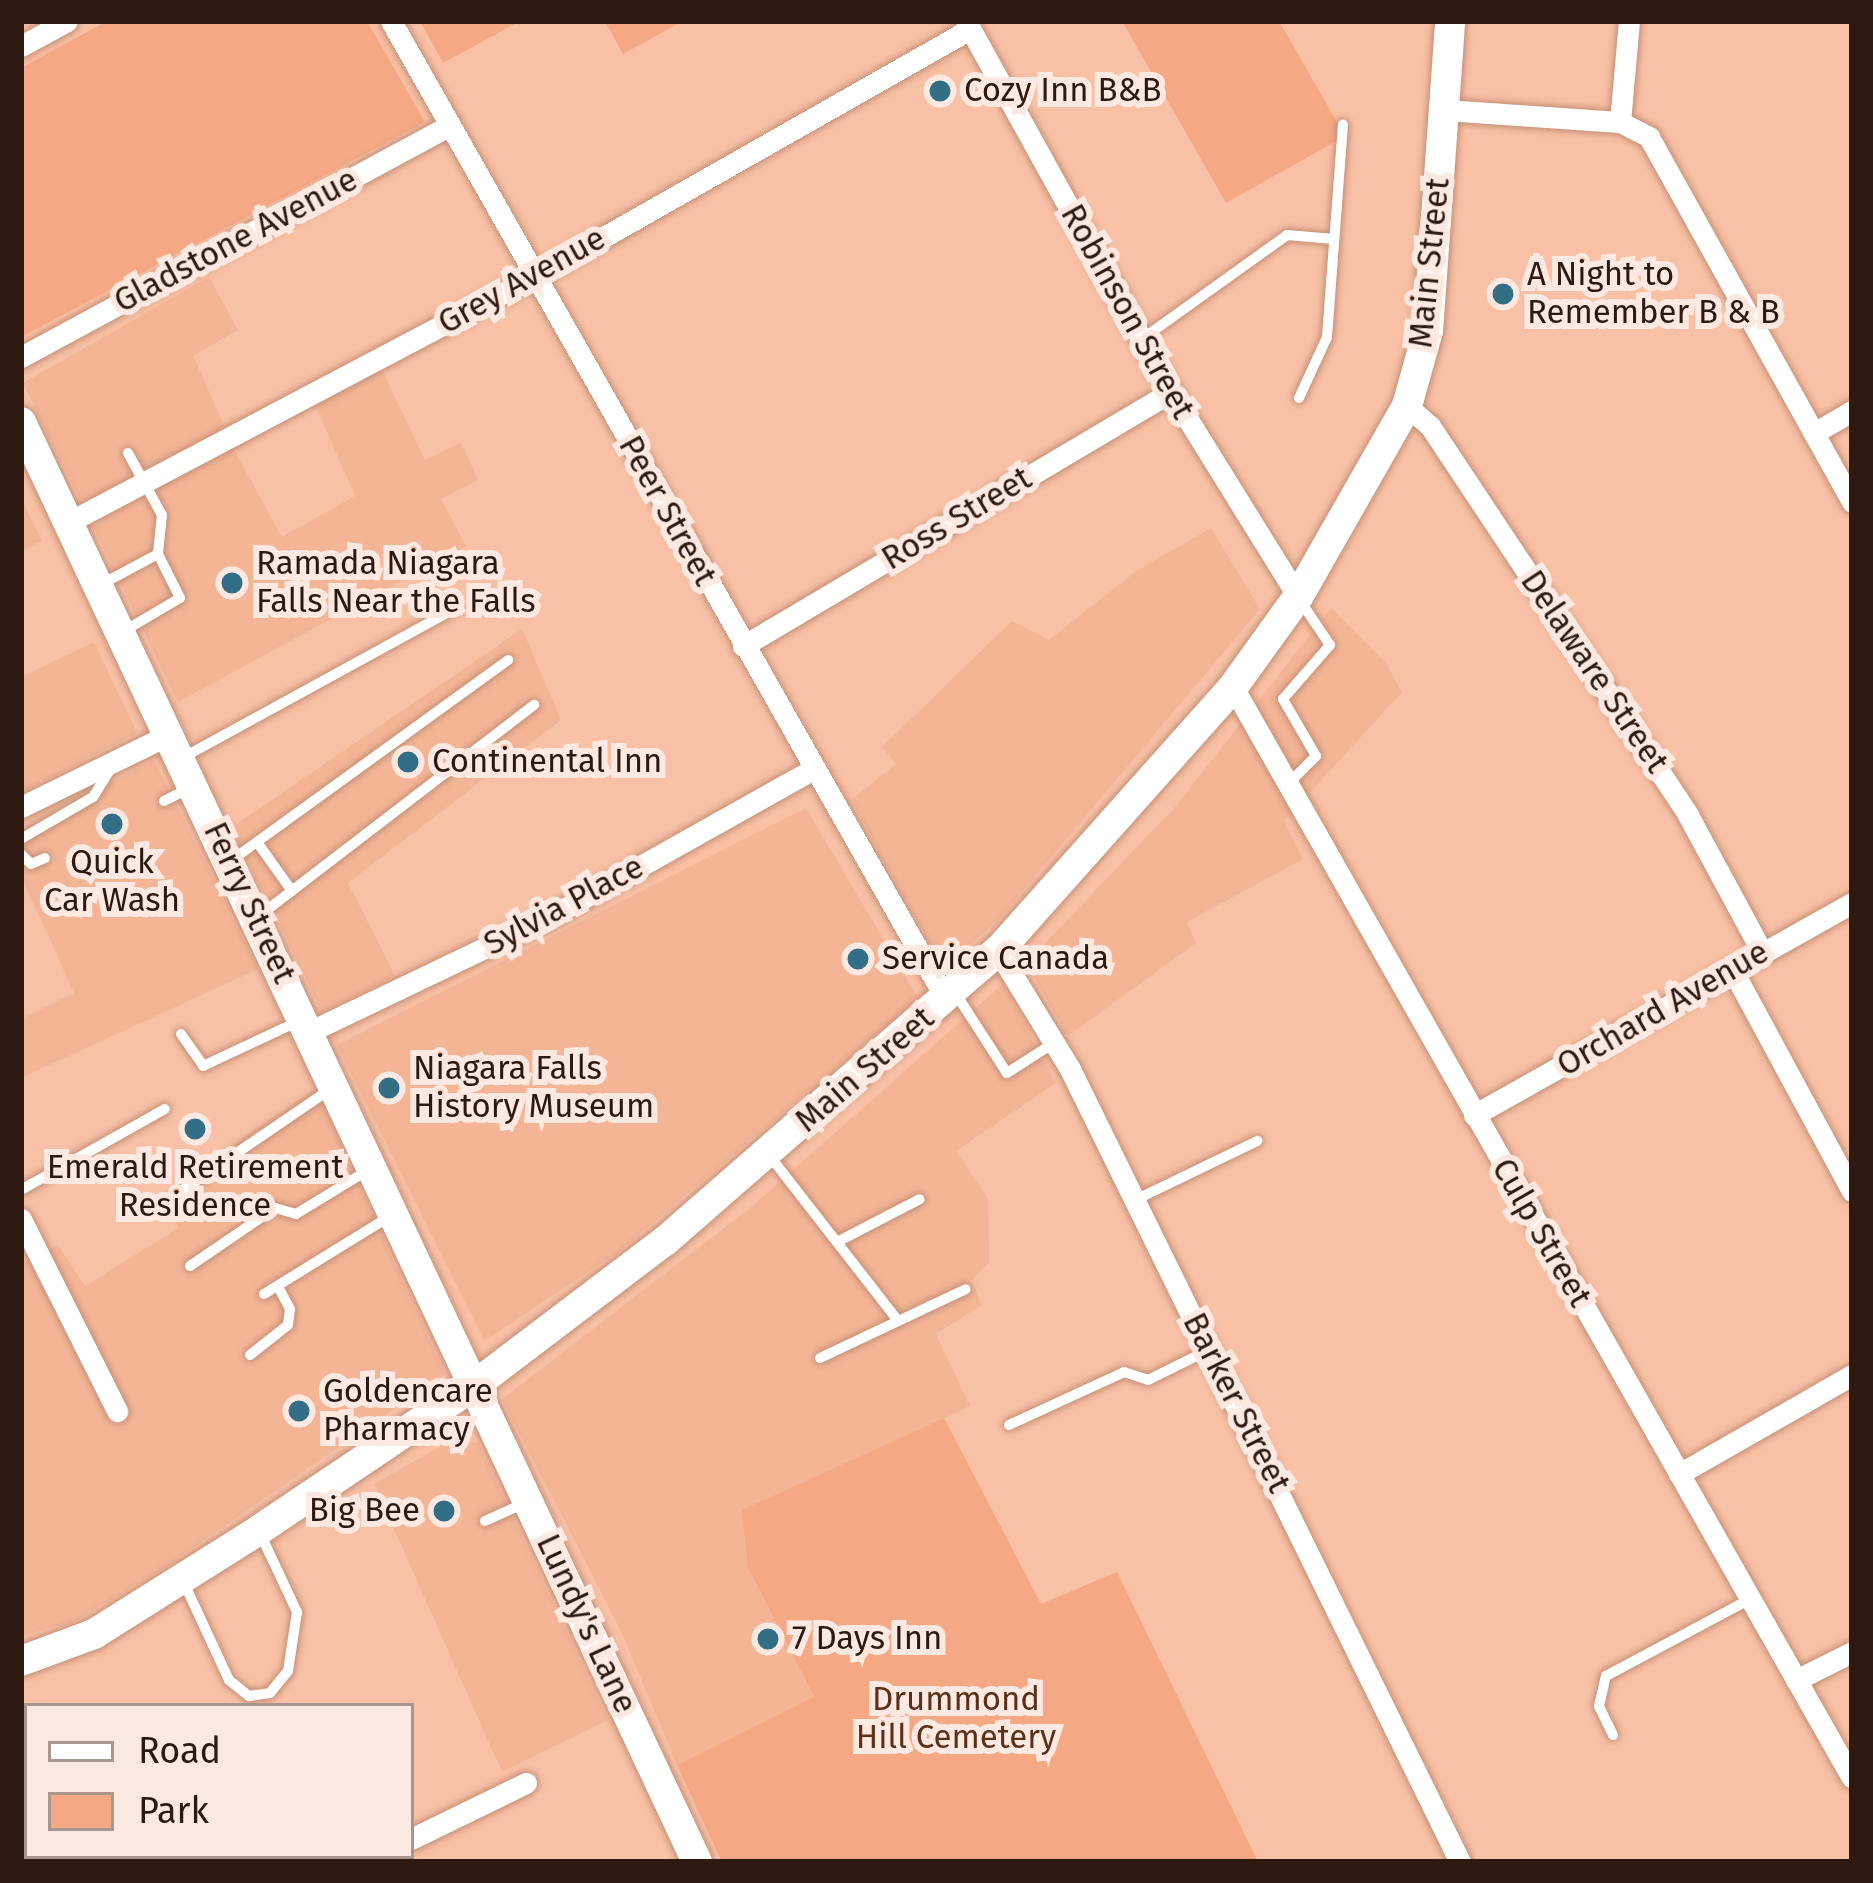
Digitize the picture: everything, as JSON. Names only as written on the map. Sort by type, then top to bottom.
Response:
[{"type":"street","points":[[21,46],[68,21]]},
{"type":"street","name":"Peer Street","points":[[391,21],[813,770],[950,995]]},
{"type":"street","name":"Main Street","points":[[21,1661],[84,1639],[182,1580],[475,1385],[770,1154],[998,952],[1233,687],[1298,597],[1407,406],[1428,331],[1450,21]]},
{"type":"street","points":[[1620,122],[1629,21]]},
{"type":"street","name":"Grey Avenue","points":[[69,522],[535,276],[968,25]]},
{"type":"street","name":"Robinson Street","points":[[968,25],[1171,392],[1298,597]]},
{"type":"street","points":[[1445,110],[1620,122],[1649,137],[1852,502]]},
{"type":"street","name":"Gladstone Avenue","points":[[21,357],[450,125]]},
{"type":"street","name":"Ross Street","points":[[742,646],[1171,392]]},
{"type":"street","name":"Delaware Street","points":[[1407,406],[1430,426],[1688,815],[1762,952]]},
{"type":"street","points":[[1814,433],[1852,411]]},
{"type":"street","name":"Ferry Street","points":[[21,422],[475,1385]]},
{"type":"street","name":"Culp Street","points":[[1233,687],[1852,1778]]},
{"type":"street","points":[[21,807],[116,760],[182,759]]},
{"type":"street","name":"Sylvia Place","points":[[306,1026],[555,914],[813,770]]},
{"type":"street","name":"Orchard Avenue","points":[[1474,1115],[1852,903]]},
{"type":"street","name":"Barker Street","points":[[998,952],[1054,1043],[1135,1200],[1460,1862]]},
{"type":"street","points":[[1733,971],[1852,1191]]},
{"type":"street","points":[[21,1219],[117,1411]]},
{"type":"street","points":[[1679,1474],[1852,1375]]},
{"type":"street","name":"Lundy's Lane","points":[[475,1385],[697,1862]]},
{"type":"street","points":[[1796,1680],[1852,1652]]},
{"type":"street","points":[[414,1838],[526,1783]]},
{"type":"lane","points":[[1299,398],[1328,337],[1342,124]]},
{"type":"lane","points":[[1142,339],[1288,235],[1334,238]]},
{"type":"lane","points":[[122,633],[180,598],[158,554],[162,515],[128,453]]},
{"type":"lane","points":[[99,586],[158,554]]},
{"type":"lane","points":[[1287,785],[1316,756],[1283,698],[1330,645],[1298,597]]},
{"type":"lane","points":[[164,800],[182,759],[456,608]]},
{"type":"lane","points":[[230,862],[508,660]]},
{"type":"lane","points":[[256,918],[534,704]]},
{"type":"lane","points":[[21,839],[93,797],[116,760]]},
{"type":"lane","points":[[257,842],[292,891]]},
{"type":"lane","points":[[21,854],[31,864],[45,858]]},
{"type":"lane","points":[[950,995],[1007,1073],[1054,1043]]},
{"type":"lane","points":[[181,1034],[203,1066],[306,1026]]},
{"type":"lane","points":[[184,1189],[335,1087]]},
{"type":"lane","points":[[21,1190],[165,1108]]},
{"type":"lane","points":[[1135,1200],[1257,1141]]},
{"type":"lane","points":[[770,1154],[898,1321]]},
{"type":"lane","points":[[190,1266],[275,1208],[296,1214],[373,1167]]},
{"type":"lane","points":[[837,1241],[920,1199]]},
{"type":"lane","points":[[264,1294],[394,1213]]},
{"type":"lane","points":[[250,1355],[291,1318],[278,1286]]},
{"type":"lane","points":[[820,1358],[966,1289]]},
{"type":"lane","points":[[1009,1425],[1124,1372],[1148,1379],[1210,1350]]},
{"type":"lane","points":[[485,1521],[529,1501]]},
{"type":"lane","points":[[182,1580],[229,1680],[249,1696],[270,1693],[288,1671],[297,1612],[259,1530]]},
{"type":"lane","points":[[1613,1735],[1599,1706],[1606,1676],[1750,1599]]},
{"type":"shaded area","points":[[209,277],[238,330],[193,356],[226,429],[85,509],[23,383]]},
{"type":"shaded area","points":[[381,368],[425,460],[461,443],[478,480],[441,499],[466,546],[178,702],[93,526],[231,444],[282,537],[355,496],[314,402]]},
{"type":"shaded area","points":[[21,497],[42,541],[21,551]]},
{"type":"shaded area","points":[[1211,528],[1260,609],[999,919],[944,969],[851,800],[896,764],[882,747],[1012,621],[1049,640],[1135,572]]},
{"type":"shaded area","points":[[1331,608],[1385,662],[1402,692],[1284,821],[1303,859],[1187,922],[1196,943],[1068,1036],[1026,963],[1176,806]]},
{"type":"shaded area","points":[[522,629],[561,720],[348,883],[395,976],[322,1012],[232,827]]},
{"type":"shaded area","points":[[94,642],[137,733],[21,792],[21,677]]},
{"type":"shaded area","points":[[154,760],[258,969],[21,1078],[21,1019],[74,993],[21,876],[21,831]]},
{"type":"shaded area","points":[[806,808],[918,998],[618,1252],[484,1341],[337,1045]]},
{"type":"shaded area","points":[[1003,984],[1056,1083],[956,1151],[988,1199],[989,1262],[971,1281],[982,1305],[936,1334],[970,1406],[743,1510],[748,1568],[814,1698],[677,1765],[621,1631],[502,1399],[750,1208]]},
{"type":"shaded area","points":[[315,1089],[445,1374],[162,1569],[75,1621],[21,1636],[21,1264],[58,1245],[85,1286],[178,1228],[164,1192]]},
{"type":"shaded area","points":[[450,1441],[478,1443],[608,1720],[502,1772],[374,1484]]},
{"type":"green space","points":[[107,21],[367,21],[425,122],[21,337],[21,68]]},
{"type":"green space","points":[[420,21],[520,21],[443,63]]},
{"type":"green space","points":[[605,21],[683,21],[623,54]]},
{"type":"green space","points":[[1122,21],[1279,21],[1345,136],[1226,203]]},
{"type":"green space","name":"Drummond Hill Cemetery","points":[[944,1418],[1041,1604],[1117,1572],[1258,1862],[722,1862],[677,1765],[814,1697],[748,1568],[742,1510]]},
{"type":"place","name":"Cozy Inn B&B","points":[[940,91]]},
{"type":"place","name":"A Night to Remember B & B","points":[[1503,294]]},
{"type":"place","name":"Ramada Niagara Falls Near the Falls","points":[[232,583]]},
{"type":"place","name":"Continental Inn","points":[[408,762]]},
{"type":"place","name":"Quick Car Wash","points":[[112,824]]},
{"type":"place","name":"Service Canada","points":[[858,959]]},
{"type":"place","name":"Niagara Falls History Museum","points":[[389,1088]]},
{"type":"place","name":"Emerald Retirement Residence","points":[[195,1129]]},
{"type":"place","name":"Goldencare Pharmacy","points":[[299,1411]]},
{"type":"place","name":"Big Bee","points":[[444,1511]]},
{"type":"place","name":"7 Days Inn","points":[[768,1639]]}]
